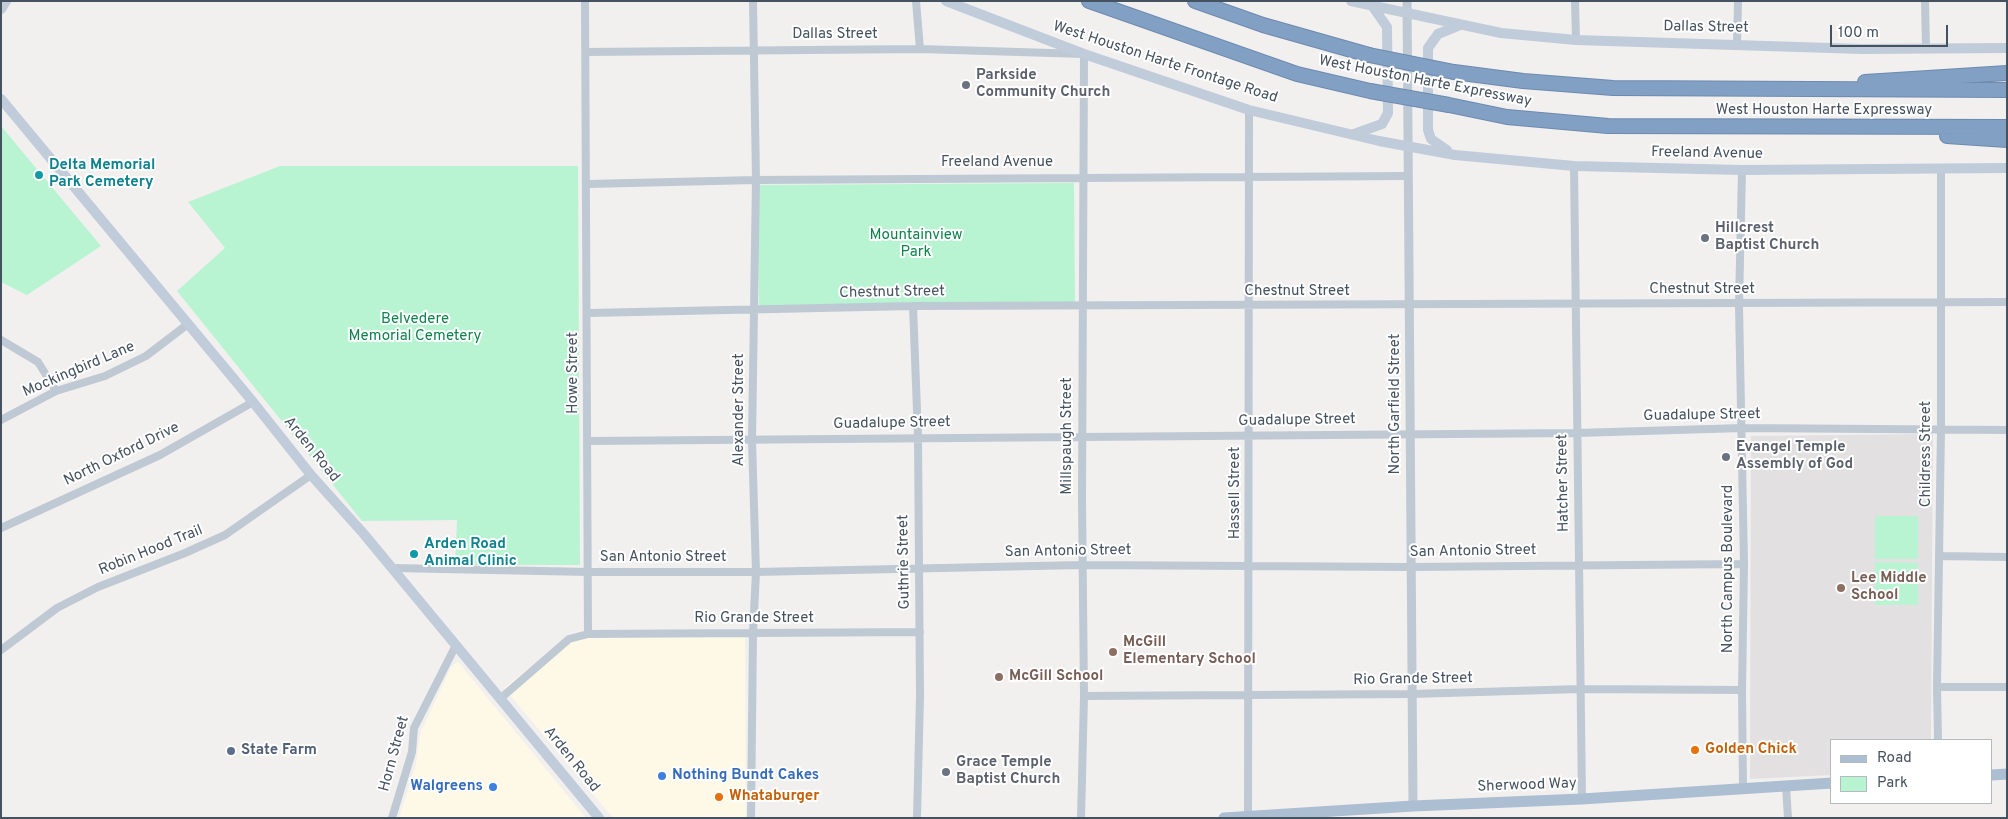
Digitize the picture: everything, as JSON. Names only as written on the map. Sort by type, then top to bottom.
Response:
[{"type":"highway","name":"West Houston Harte Expressway","points":[[1089,1],[1297,74],[1370,91],[1508,117],[1608,126],[1819,129],[2007,127]]},
{"type":"highway","name":"West Houston Harte Expressway","points":[[1195,1],[1263,25],[1369,55],[1454,72],[1523,81],[1613,88],[2007,90]]},
{"type":"highway","points":[[1745,89],[2007,73]]},
{"type":"highway","points":[[1819,129],[2007,140]]},
{"type":"main road","points":[[1,9],[6,1]]},
{"type":"main road","name":"West Houston Harte Frontage Road","points":[[946,1],[1084,54],[1249,110],[1408,146]]},
{"type":"main road","points":[[1350,1],[1406,14]]},
{"type":"main road","points":[[1353,135],[1382,124],[1388,113],[1387,27],[1382,17],[1373,7]]},
{"type":"main road","name":"Dallas Street","points":[[1406,14],[1501,32],[1576,40],[1862,48],[2007,48]]},
{"type":"main road","points":[[1455,155],[1432,139],[1428,130],[1428,48],[1438,34],[1461,25]]},
{"type":"main road","name":"Arden Road","points":[[1,99],[253,402],[311,476],[392,568],[599,818]]},
{"type":"main road","name":"Freeland Avenue","points":[[1408,146],[1455,155],[1574,166],[1742,170],[2007,168]]},
{"type":"main road","points":[[1993,775],[2007,774]]},
{"type":"main road","name":"Sherwood Way","points":[[1224,818],[1413,806],[1582,799],[1830,783]]},
{"type":"street","name":"Howe Street","points":[[585,1],[588,313],[588,634]]},
{"type":"street","name":"Alexander Street","points":[[751,818],[753,632],[756,572],[752,440],[756,180],[753,1]]},
{"type":"street","points":[[916,1],[920,49]]},
{"type":"street","name":"North Garfield Street","points":[[1407,1],[1413,806]]},
{"type":"street","points":[[1576,1],[1576,40]]},
{"type":"street","points":[[1737,44],[1738,1]]},
{"type":"street","points":[[1925,1],[1926,48]]},
{"type":"street","name":"Dallas Street","points":[[586,52],[920,49],[1084,54]]},
{"type":"street","name":"Millspaugh Street","points":[[1081,818],[1084,696],[1082,177],[1084,54]]},
{"type":"street","name":"Hassell Street","points":[[1248,816],[1250,436],[1247,177],[1249,110]]},
{"type":"street","name":"Hatcher Street","points":[[1574,166],[1582,799]]},
{"type":"street","name":"Childress Street","points":[[1938,739],[1936,687],[1940,556],[1941,168]]},
{"type":"street","name":"North Campus Boulevard","points":[[1742,170],[1739,304],[1743,428],[1743,788]]},
{"type":"street","name":"Freeland Avenue","points":[[587,184],[756,180],[1408,176]]},
{"type":"street","name":"Chestnut Street","points":[[588,313],[913,306],[1082,307],[2007,302]]},
{"type":"street","name":"Guthrie Street","points":[[913,306],[918,437],[920,632],[918,818]]},
{"type":"street","name":"Mockingbird Lane","points":[[1,420],[56,391],[105,376],[146,356],[188,324]]},
{"type":"street","points":[[1,340],[38,362],[56,391]]},
{"type":"street","name":"North Oxford Drive","points":[[1,528],[160,455],[253,402]]},
{"type":"street","name":"Guadalupe Street","points":[[588,441],[1577,433],[1743,428],[2007,430]]},
{"type":"street","name":"Robin Hood Trail","points":[[1,650],[57,608],[98,587],[225,535],[311,476]]},
{"type":"street","points":[[1940,556],[2007,556]]},
{"type":"street","name":"San Antonio Street","points":[[392,568],[589,572],[756,572],[1082,565],[1411,567],[1744,564]]},
{"type":"street","name":"Rio Grande Street","points":[[588,634],[920,632]]},
{"type":"street","points":[[500,698],[569,639],[588,634]]},
{"type":"street","name":"Horn Street","points":[[392,818],[412,752],[414,728],[456,645]]},
{"type":"street","points":[[1936,687],[2007,687]]},
{"type":"street","name":"Rio Grande Street","points":[[1084,696],[1412,694],[1580,689],[1742,690]]},
{"type":"street","points":[[1786,786],[1788,818]]},
{"type":"shaded area","name":"Lee Middle School","points":[[1933,434],[1931,739],[1830,739],[1830,775],[1750,779],[1751,436]]},
{"type":"shaded area","points":[[745,635],[746,818],[613,818],[504,688],[567,637]]},
{"type":"shaded area","points":[[457,662],[586,818],[399,818],[416,764],[420,734],[451,667]]},
{"type":"green space","points":[[1,126],[101,246],[27,295],[1,282]]},
{"type":"green space","name":"Belvedere Memorial Cemetery","points":[[280,166],[578,166],[580,565],[455,565],[457,520],[362,521],[177,291],[225,248],[188,202]]},
{"type":"green space","name":"Mountainview Park","points":[[1074,183],[1075,304],[759,306],[758,185]]},
{"type":"green space","points":[[1875,516],[1918,516],[1918,559],[1875,559]]},
{"type":"green space","points":[[1875,562],[1918,563],[1918,605],[1875,605]]},
{"type":"place","name":"Parkside Community Church","points":[[966,85]]},
{"type":"place","name":"Delta Memorial Park Cemetery","points":[[39,175]]},
{"type":"place","name":"Hillcrest Baptist Church","points":[[1705,238]]},
{"type":"place","name":"Evangel Temple Assembly of God","points":[[1726,457]]},
{"type":"place","name":"Arden Road Animal Clinic","points":[[414,554]]},
{"type":"place","name":"Lee Middle School","points":[[1841,588]]},
{"type":"place","name":"McGill Elementary School","points":[[1113,652]]},
{"type":"place","name":"McGill School","points":[[999,677]]},
{"type":"place","name":"Golden Chick","points":[[1695,750]]},
{"type":"place","name":"State Farm","points":[[231,751]]},
{"type":"place","name":"Grace Temple Baptist Church","points":[[946,772]]},
{"type":"place","name":"Nothing Bundt Cakes","points":[[662,776]]},
{"type":"place","name":"Walgreens","points":[[493,787]]},
{"type":"place","name":"Whataburger","points":[[719,797]]}]
